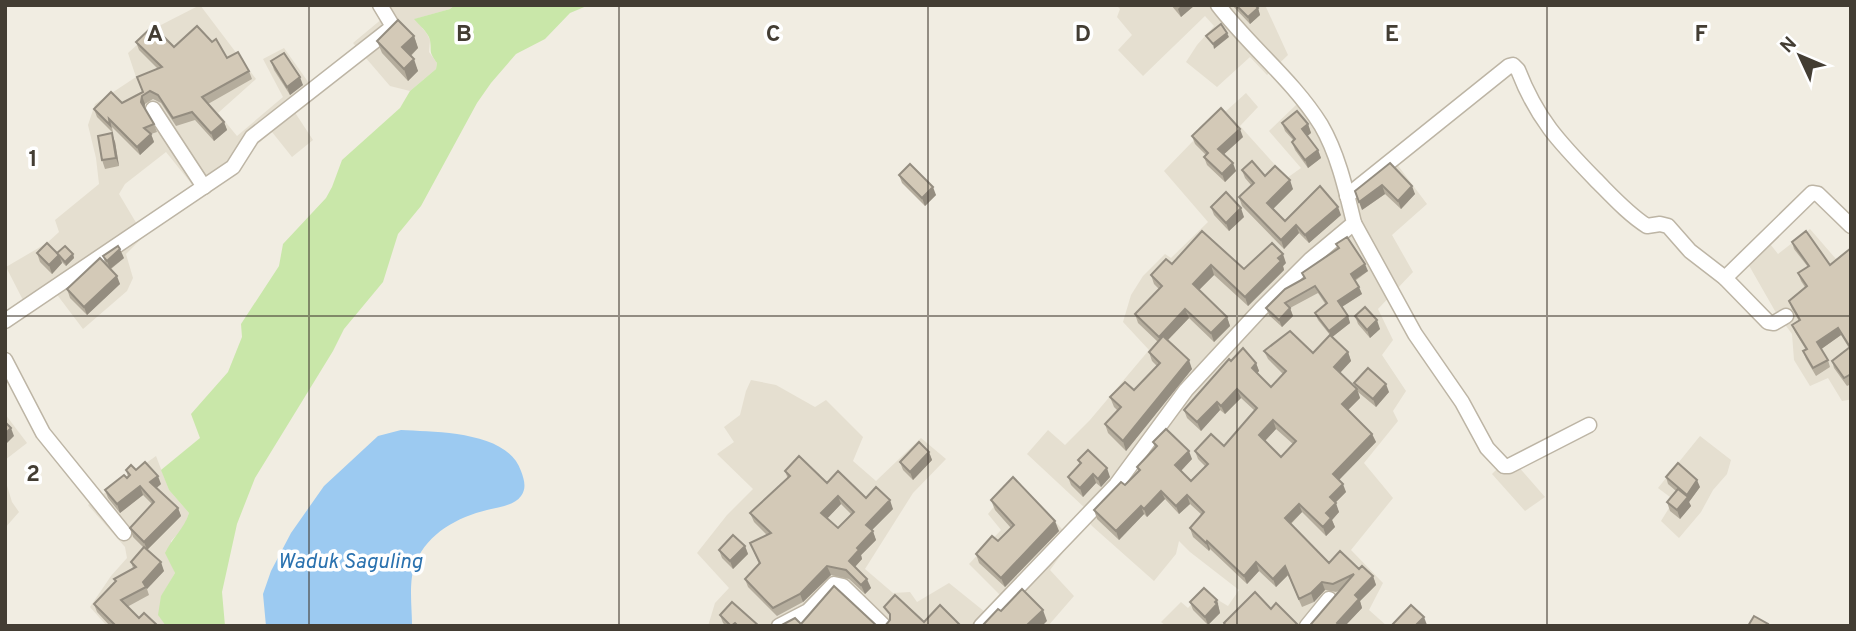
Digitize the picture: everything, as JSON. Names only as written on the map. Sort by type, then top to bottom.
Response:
[{"type":"street","points":[[5,321],[233,167],[246,144],[264,127],[386,32],[392,24],[380,5]]},
{"type":"street","points":[[1218,5],[1315,116],[1329,142],[1354,222],[1415,334],[1462,402],[1487,448],[1504,466],[1509,466],[1589,425]]},
{"type":"street","points":[[1347,196],[1513,65],[1518,70],[1536,112],[1560,144],[1619,203],[1647,226],[1668,226],[1697,258],[1725,278],[1768,322],[1774,323],[1786,316]]},
{"type":"street","points":[[153,109],[204,187]]},
{"type":"street","points":[[1725,278],[1812,193],[1818,194],[1851,226]]},
{"type":"street","points":[[981,626],[1116,485],[1186,390],[1311,259],[1354,222]]},
{"type":"street","points":[[5,360],[43,433],[124,533]]},
{"type":"street","points":[[779,626],[806,612],[834,584],[838,584],[884,626]]},
{"type":"street","points":[[1307,626],[1329,599]]},
{"type":"shaded area","points":[[200,5],[256,79],[218,113],[237,136],[283,97],[263,59],[284,48],[316,93],[294,111],[313,140],[292,157],[272,132],[199,193],[166,152],[125,184],[119,194],[144,236],[126,254],[133,278],[127,291],[83,329],[55,292],[25,304],[6,267],[47,243],[59,232],[55,220],[99,184],[88,125],[95,104],[136,77],[128,53],[157,27]]},
{"type":"shaded area","points":[[375,5],[455,5],[450,9],[415,19],[430,40],[429,52],[437,63],[436,69],[410,91],[390,86],[353,43],[383,18]]},
{"type":"shaded area","points":[[1116,5],[1265,5],[1288,55],[1267,75],[1250,57],[1217,87],[1186,62],[1214,26],[1205,16],[1143,76],[1118,50],[1132,35],[1117,17],[1120,9]]},
{"type":"shaded area","points":[[1246,93],[1258,107],[1240,126],[1287,178],[1301,168],[1269,131],[1296,105],[1312,104],[1351,185],[1390,155],[1427,204],[1392,235],[1413,272],[1378,309],[1393,340],[1382,355],[1406,391],[1393,411],[1398,421],[1364,463],[1393,498],[1351,550],[1383,583],[1369,610],[1387,626],[1166,626],[1161,622],[1181,602],[1188,608],[1203,591],[1228,606],[1239,590],[1179,541],[1176,554],[1154,581],[1092,526],[1084,515],[1086,509],[1027,454],[1048,430],[1065,445],[1090,420],[1149,350],[1123,322],[1131,295],[1143,276],[1165,254],[1171,258],[1208,222],[1164,171]]},
{"type":"shaded area","points":[[1810,229],[1836,259],[1851,250],[1851,399],[1848,400],[1842,401],[1828,378],[1810,386],[1794,360],[1792,334],[1775,311],[1743,255],[1763,235],[1778,254]]},
{"type":"shaded area","points":[[751,380],[776,385],[815,407],[826,400],[863,437],[853,461],[876,481],[921,438],[946,459],[913,493],[865,569],[893,593],[910,592],[917,602],[949,583],[985,612],[1001,596],[969,564],[1001,530],[988,514],[1016,479],[1072,540],[1050,570],[1074,596],[1048,626],[708,626],[715,603],[729,588],[697,553],[727,515],[753,489],[717,454],[734,442],[724,427],[740,415]]},
{"type":"shaded area","points":[[5,414],[27,443],[5,460]]},
{"type":"shaded area","points":[[1700,436],[1731,460],[1727,474],[1679,538],[1661,521],[1674,500],[1658,488]]},
{"type":"shaded area","points":[[156,456],[169,490],[189,513],[184,527],[171,541],[171,563],[175,573],[161,597],[166,626],[107,626],[90,607],[127,558],[125,547],[88,505]]},
{"type":"shaded area","points":[[1517,465],[1545,497],[1525,511],[1492,474],[1499,467]]},
{"type":"shaded area","points":[[5,479],[12,502],[19,512],[5,528]]},
{"type":"green space","points":[[455,5],[589,5],[570,13],[545,39],[516,54],[491,83],[477,103],[421,206],[398,234],[383,282],[344,329],[255,478],[237,524],[222,592],[225,626],[166,626],[158,615],[161,596],[175,573],[165,553],[189,513],[169,490],[161,470],[200,438],[191,414],[228,372],[242,337],[241,324],[279,266],[283,244],[326,198],[342,160],[400,108],[410,91],[436,69],[437,63],[431,53],[429,37],[414,19],[450,9]]},
{"type":"water","name":"Waduk Saguling","points":[[401,430],[469,436],[502,448],[514,458],[521,471],[523,493],[510,504],[455,522],[428,543],[416,562],[412,577],[412,626],[266,626],[263,594],[271,571],[291,533],[324,486],[378,436]]},
{"type":"building","points":[[1236,5],[1255,5],[1258,8],[1248,17]]},
{"type":"building","points":[[398,20],[414,36],[402,47],[414,59],[404,69],[377,41]]},
{"type":"building","points":[[1221,24],[1227,33],[1213,44],[1206,36]]},
{"type":"building","points":[[153,26],[174,47],[197,26],[212,42],[216,39],[227,58],[238,52],[249,71],[202,97],[224,122],[211,133],[192,112],[173,118],[158,95],[150,91],[142,96],[141,102],[154,124],[144,128],[151,134],[137,147],[109,119],[110,125],[94,109],[111,92],[122,103],[143,92],[137,77],[162,67],[136,42]]},
{"type":"building","points":[[284,53],[300,77],[287,87],[271,61]]},
{"type":"building","points":[[1221,108],[1240,129],[1218,149],[1233,163],[1222,174],[1204,157],[1208,153],[1192,136]]},
{"type":"building","points":[[1297,111],[1308,124],[1302,129],[1318,150],[1305,160],[1292,142],[1295,139],[1282,123]]},
{"type":"building","points":[[112,133],[116,158],[102,160],[98,136]]},
{"type":"building","points":[[1252,161],[1265,176],[1275,166],[1290,180],[1267,203],[1285,221],[1320,186],[1338,207],[1305,235],[1296,225],[1281,240],[1239,197],[1254,183],[1242,170]]},
{"type":"building","points":[[1390,163],[1412,186],[1398,201],[1382,185],[1359,202],[1355,191]]},
{"type":"building","points":[[910,164],[933,187],[922,198],[899,175]]},
{"type":"building","points":[[1226,192],[1241,208],[1226,223],[1211,207]]},
{"type":"building","points":[[1202,231],[1244,269],[1272,243],[1283,254],[1278,258],[1281,261],[1245,297],[1211,265],[1193,284],[1227,317],[1211,333],[1185,309],[1159,337],[1135,314],[1162,286],[1151,275],[1166,259],[1172,264]]},
{"type":"building","points":[[1806,231],[1830,265],[1851,248],[1851,374],[1844,378],[1832,361],[1850,347],[1838,328],[1817,342],[1828,360],[1813,368],[1803,351],[1807,349],[1792,325],[1800,320],[1789,301],[1807,286],[1798,273],[1809,266],[1792,242]]},
{"type":"building","points":[[1347,237],[1365,264],[1351,274],[1359,287],[1338,301],[1348,316],[1329,331],[1315,313],[1327,303],[1315,286],[1285,303],[1290,308],[1279,320],[1266,308],[1285,289],[1305,278],[1302,273],[1339,248],[1336,244]]},
{"type":"building","points":[[47,243],[59,255],[49,265],[37,253]]},
{"type":"building","points":[[65,246],[73,254],[65,262],[57,253]]},
{"type":"building","points":[[118,246],[120,249],[107,261],[103,256]]},
{"type":"building","points":[[100,258],[117,276],[84,307],[67,289]]},
{"type":"building","points":[[1365,307],[1377,320],[1367,330],[1355,316]]},
{"type":"building","points":[[1290,331],[1313,353],[1330,335],[1348,352],[1334,367],[1357,389],[1342,404],[1372,434],[1333,474],[1343,484],[1330,497],[1336,503],[1326,513],[1331,518],[1323,527],[1299,504],[1285,518],[1329,563],[1340,551],[1359,569],[1362,566],[1373,576],[1355,595],[1359,599],[1337,623],[1340,626],[1311,624],[1354,574],[1333,584],[1322,582],[1311,593],[1299,599],[1285,566],[1273,579],[1256,562],[1244,576],[1190,528],[1204,512],[1187,495],[1176,506],[1161,491],[1144,509],[1141,506],[1116,531],[1094,510],[1121,482],[1125,485],[1140,470],[1137,467],[1157,446],[1153,442],[1166,429],[1189,451],[1175,465],[1191,481],[1208,464],[1195,451],[1211,434],[1224,446],[1257,408],[1237,389],[1221,406],[1217,402],[1197,422],[1184,410],[1229,359],[1231,361],[1243,348],[1256,363],[1252,368],[1271,387],[1286,371],[1264,351]],"holes":[[[1273,420],[1296,441],[1281,457],[1259,435]]]},
{"type":"building","points":[[1163,336],[1189,360],[1123,441],[1105,424],[1121,407],[1110,397],[1125,382],[1134,390],[1160,363],[1149,352]]},
{"type":"building","points":[[1368,368],[1386,384],[1373,399],[1354,383]]},
{"type":"building","points":[[5,422],[11,428],[5,434]]},
{"type":"building","points":[[919,442],[929,452],[910,472],[900,462]]},
{"type":"building","points":[[1088,450],[1107,468],[1098,479],[1093,474],[1080,488],[1068,477],[1081,463],[1078,460]]},
{"type":"building","points":[[799,456],[827,483],[838,471],[866,498],[876,487],[890,500],[866,525],[873,531],[849,561],[867,579],[861,585],[846,570],[827,566],[800,594],[773,608],[745,579],[760,563],[750,543],[771,533],[750,513],[790,476],[785,471]],"holes":[[[838,496],[854,512],[838,528],[821,513]]]},
{"type":"building","points":[[145,462],[158,476],[150,482],[178,508],[144,542],[130,528],[154,502],[140,486],[117,504],[105,490],[124,475],[127,478],[130,475],[126,470],[131,465],[136,470]]},
{"type":"building","points":[[1678,463],[1697,480],[1687,495],[1666,477]]},
{"type":"building","points":[[1013,477],[1055,521],[1001,578],[976,554],[992,536],[998,541],[1014,525],[991,500]]},
{"type":"building","points":[[1678,489],[1688,497],[1677,510],[1667,502]]},
{"type":"building","points":[[733,535],[745,546],[730,561],[719,550]]},
{"type":"building","points":[[144,547],[161,562],[143,582],[146,587],[121,600],[139,618],[144,613],[158,626],[116,626],[94,604],[116,581],[114,579],[136,567],[131,562]]},
{"type":"building","points":[[834,586],[877,626],[780,626],[795,618],[801,624]]},
{"type":"building","points":[[1204,588],[1217,600],[1217,604],[1205,617],[1190,602]]},
{"type":"building","points":[[1022,589],[1043,610],[1026,626],[982,626],[998,609],[1001,611]]},
{"type":"building","points":[[1255,592],[1271,609],[1276,603],[1299,626],[1226,626],[1224,623]]},
{"type":"building","points":[[895,595],[924,622],[940,605],[961,626],[885,626],[890,620],[890,614],[884,607]]},
{"type":"building","points":[[732,602],[759,626],[738,626],[735,623],[731,626],[720,615]]},
{"type":"building","points":[[1411,605],[1424,617],[1415,626],[1393,626],[1392,625]]},
{"type":"building","points":[[1754,616],[1768,624],[1767,626],[1748,626]]}]
